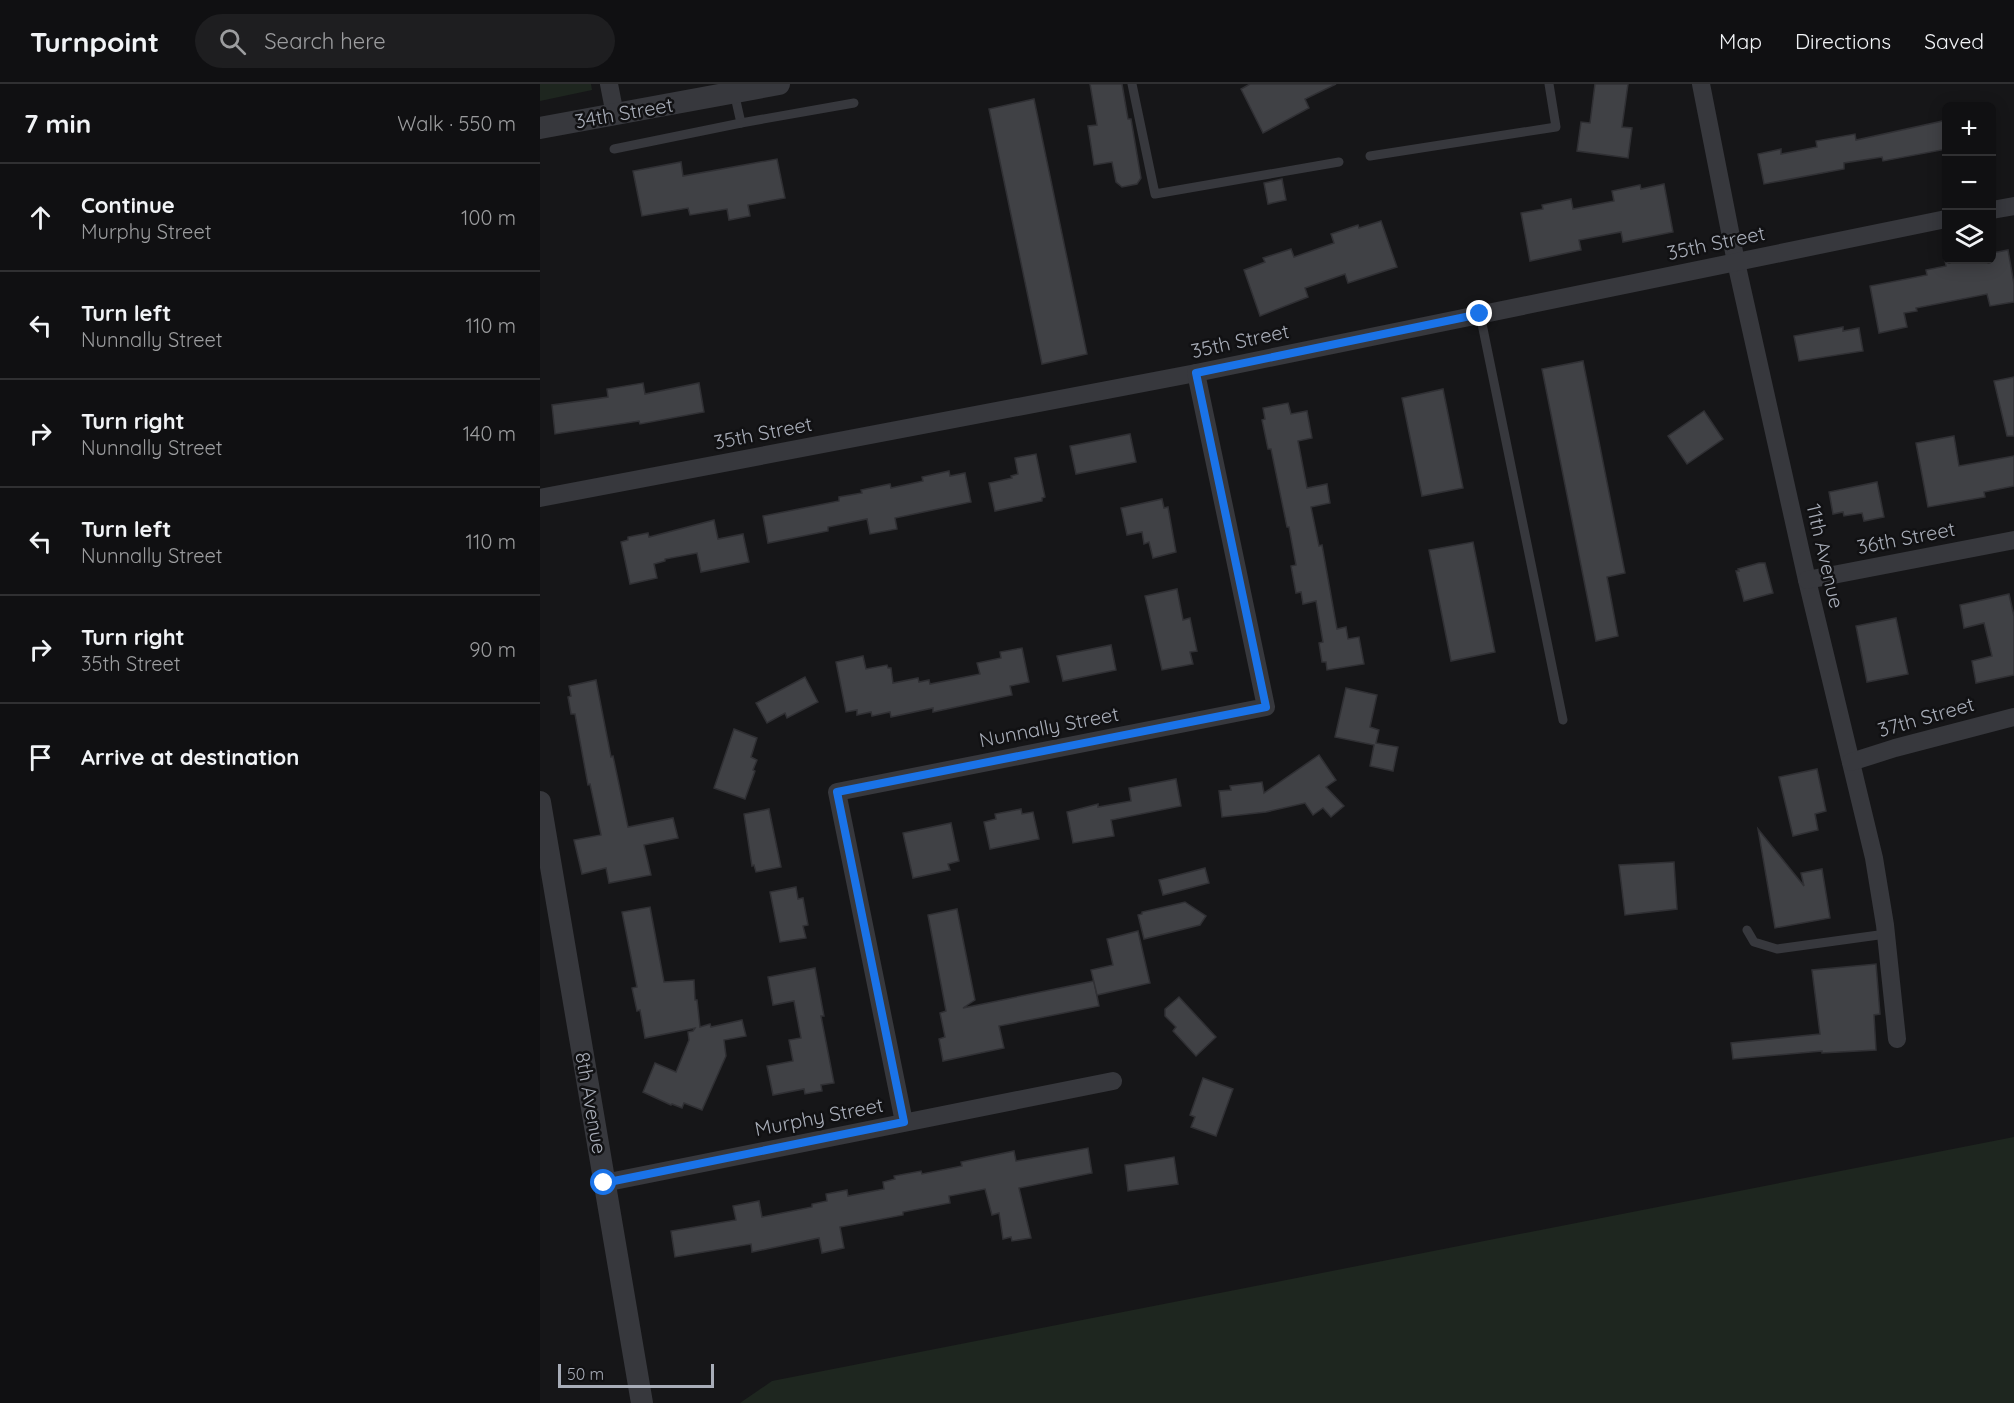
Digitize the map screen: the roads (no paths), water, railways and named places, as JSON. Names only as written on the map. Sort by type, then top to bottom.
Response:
[{"type":"street","points":[[609,84],[615,115]]},
{"type":"street","name":"34th Street","points":[[540,128],[779,84]]},
{"type":"street","name":"11th Avenue","points":[[1701,84],[1736,261],[1807,580],[1874,858],[1886,934],[1897,1039]]},
{"type":"street","points":[[1996,209],[2014,206]]},
{"type":"street","name":"35th Street","points":[[540,498],[1196,373],[1942,220]]},
{"type":"street","name":"Nunnally Street","points":[[904,1122],[837,792],[1266,707],[1196,373]]},
{"type":"street","name":"36th Street","points":[[1807,580],[2014,540]]},
{"type":"street","name":"37th Street","points":[[1851,762],[1905,745],[2014,717]]},
{"type":"street","name":"8th Avenue","points":[[540,802],[642,1403]]},
{"type":"street","name":"Murphy Street","points":[[604,1183],[1113,1081]]},
{"type":"lane","points":[[1132,84],[1155,194],[1339,162]]},
{"type":"lane","points":[[1370,156],[1556,128],[1549,84]]},
{"type":"lane","points":[[734,92],[741,123]]},
{"type":"lane","points":[[614,149],[854,103]]},
{"type":"lane","points":[[1480,314],[1563,720]]},
{"type":"lane","points":[[1747,930],[1754,942],[1777,949],[1886,934]]}]
